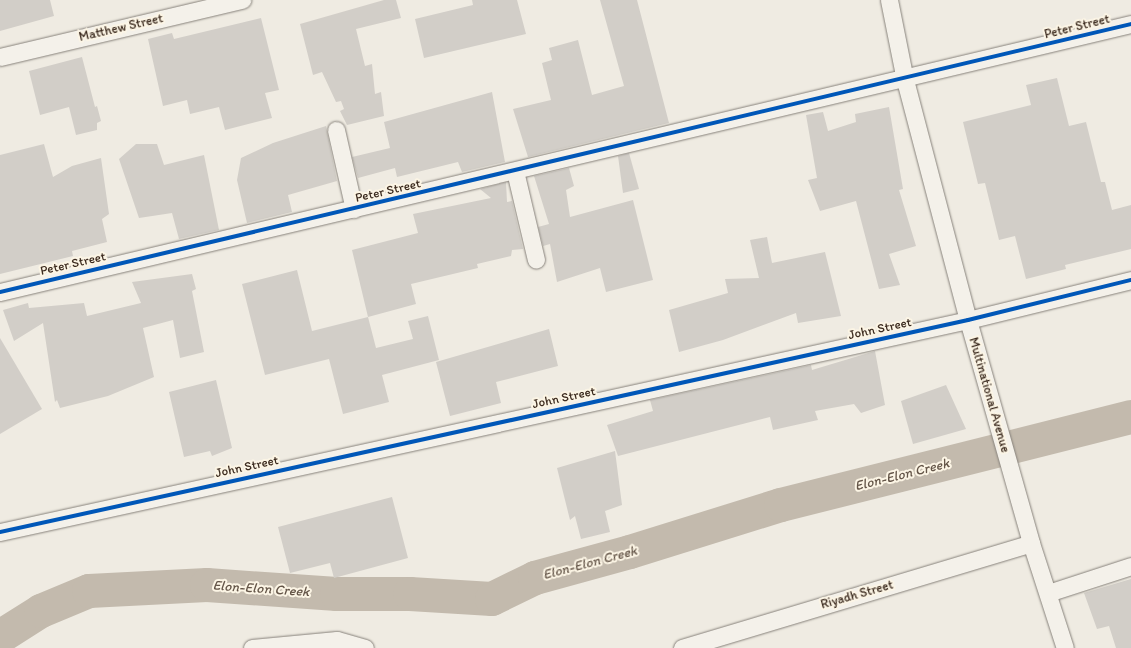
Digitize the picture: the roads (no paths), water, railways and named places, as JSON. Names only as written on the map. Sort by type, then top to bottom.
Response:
[{"type":"street","name":"Matthew Street","points":[[0,57],[242,0]]},
{"type":"street","name":"Multinational Avenue","points":[[889,0],[905,80],[968,320],[1031,544],[1065,648]]},
{"type":"street","name":"Peter Street","points":[[0,292],[905,80],[1131,24]]},
{"type":"street","points":[[336,130],[354,209]]},
{"type":"street","points":[[515,171],[536,260]]},
{"type":"street","name":"John Street","points":[[0,532],[968,320],[1131,280]]},
{"type":"street","name":"Riyadh Street","points":[[682,648],[1031,544]]},
{"type":"street","points":[[1048,593],[1131,566]]},
{"type":"street","points":[[252,648],[337,640],[365,648]]},
{"type":"waterway","name":"Elon-Elon Creek","points":[[0,637],[41,611],[89,591],[207,585],[337,594],[410,594],[492,599],[535,578],[630,552],[781,505],[1131,417]]}]
